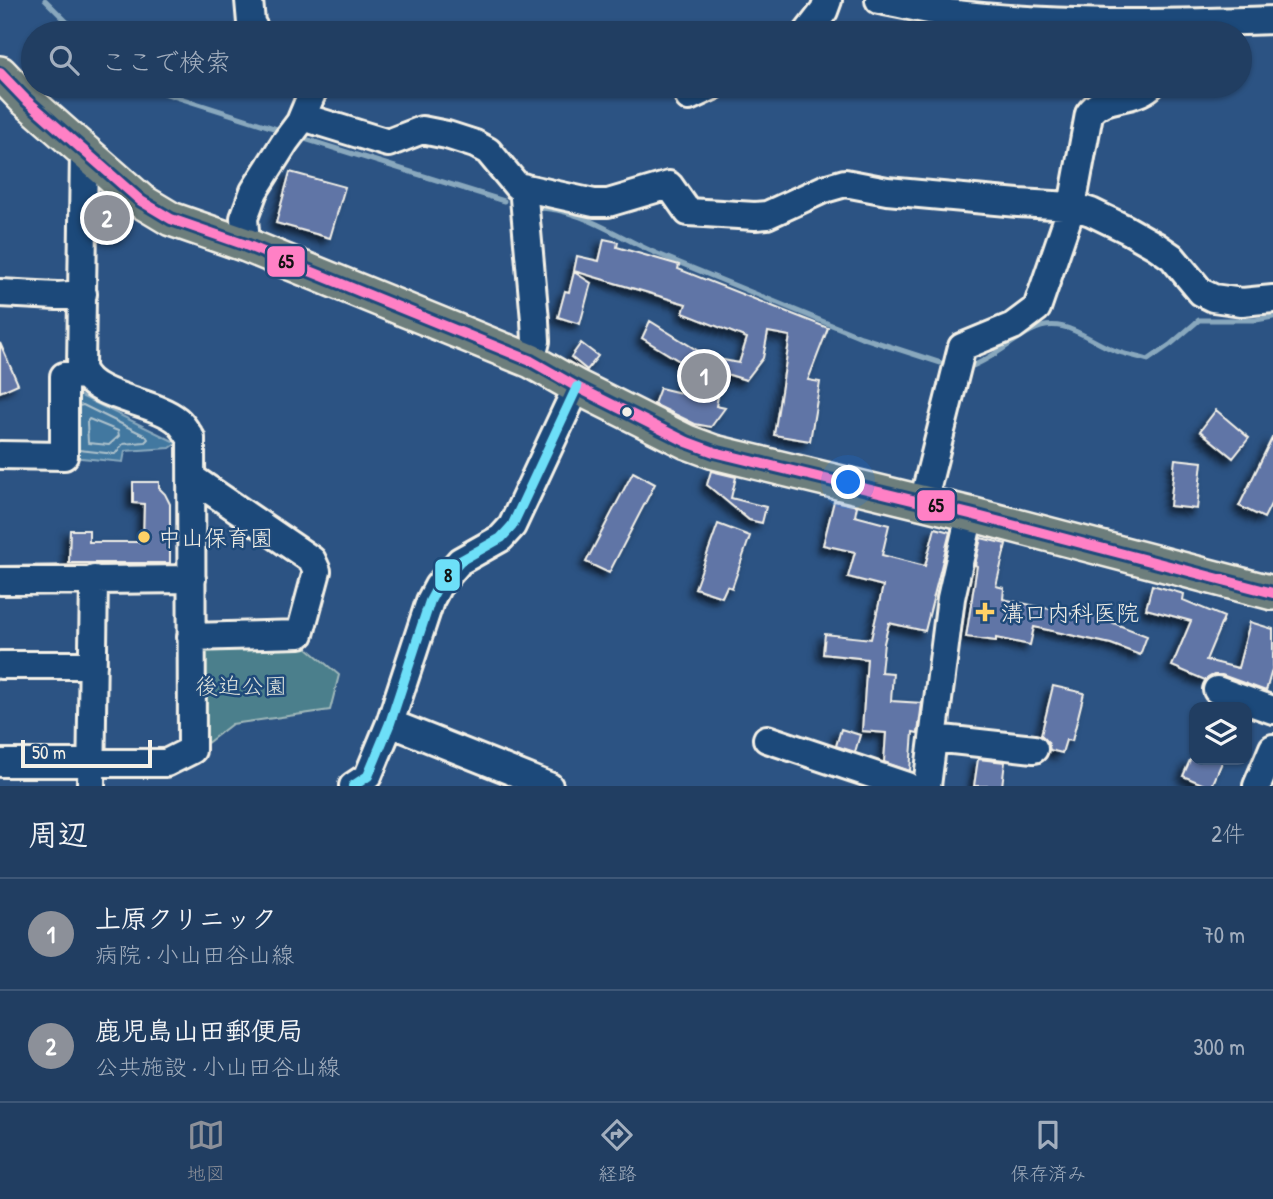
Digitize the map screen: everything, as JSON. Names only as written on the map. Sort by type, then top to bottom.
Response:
[{"type":"main road","points":[[0,73],[21,95]]},
{"type":"main road","points":[[24,98],[141,201],[171,219],[246,245],[531,361],[687,442],[715,452],[970,513],[1273,593]]},
{"type":"street","points":[[249,0],[251,21]]},
{"type":"street","points":[[816,21],[828,0]]},
{"type":"street","points":[[879,0],[946,13],[1273,20]]},
{"type":"street","points":[[246,245],[244,218],[254,191],[303,117],[310,98]]},
{"type":"street","points":[[923,502],[962,347],[1013,326],[1037,308],[1072,206],[1089,114],[1094,106],[1125,98]]},
{"type":"street","points":[[303,117],[388,143],[422,130],[447,135],[488,151],[517,186],[594,203],[608,202],[669,185],[688,212],[755,216],[767,215],[824,189],[845,183],[887,191],[1018,204],[1072,206],[1091,212],[1156,246],[1172,257],[1201,292],[1213,298],[1242,303],[1273,299]]},
{"type":"street","points":[[0,764],[92,775],[166,774],[192,750],[191,438],[177,420],[148,405],[91,385],[81,368],[83,151]]},
{"type":"street","points":[[523,187],[536,341],[531,361]]},
{"type":"street","points":[[0,293],[83,295]]},
{"type":"street","points":[[0,455],[64,456],[64,376],[84,375]]},
{"type":"street","points":[[361,783],[368,776],[390,723],[429,601],[460,561],[501,538],[512,526],[577,387]]},
{"type":"street","points":[[191,637],[300,634],[317,571],[312,559],[192,478]]},
{"type":"street","points":[[927,786],[950,598],[970,513]]},
{"type":"street","points":[[92,775],[94,579]]},
{"type":"street","points":[[0,581],[192,579]]},
{"type":"street","points":[[0,665],[93,665]]},
{"type":"street","points":[[1217,690],[1273,710]]},
{"type":"street","points":[[390,723],[549,786]]},
{"type":"street","points":[[933,738],[1034,749]]},
{"type":"street","points":[[767,739],[907,786]]},
{"type":"street","points":[[1257,786],[1273,748]]},
{"type":"green space","name":"後迫公園","points":[[300,642],[339,675],[330,710],[232,724],[201,748],[204,650]]},
{"type":"water","points":[[71,391],[177,443],[170,448],[125,451],[123,462],[71,457]]},
{"type":"building","points":[[290,172],[345,187],[330,238],[276,223]]},
{"type":"building","points":[[99,204],[120,208],[127,214],[123,235],[99,230]]},
{"type":"building","points":[[604,239],[618,242],[617,247],[679,265],[678,269],[828,328],[808,380],[820,382],[810,441],[774,435],[790,336],[768,332],[763,358],[746,380],[723,373],[716,406],[725,408],[711,427],[695,424],[654,404],[660,388],[681,393],[689,367],[642,338],[650,321],[708,357],[739,363],[747,338],[683,313],[686,304],[574,271],[577,256],[599,261]]},
{"type":"building","points":[[574,272],[591,283],[580,324],[558,317],[565,291],[569,292]]},
{"type":"building","points":[[0,343],[18,384],[0,392]]},
{"type":"building","points":[[581,343],[598,356],[587,370],[571,357]]},
{"type":"building","points":[[1216,410],[1249,438],[1233,458],[1200,431]]},
{"type":"building","points":[[1273,436],[1273,500],[1264,518],[1239,506]]},
{"type":"building","points":[[1175,459],[1202,462],[1197,509],[1170,506]]},
{"type":"building","points":[[711,471],[736,477],[731,498],[766,507],[762,523],[749,520],[707,485]]},
{"type":"building","points":[[633,472],[655,484],[609,573],[586,562]]},
{"type":"building","points":[[133,482],[159,482],[159,488],[170,504],[170,563],[69,563],[70,530],[89,530],[89,542],[143,542],[144,504],[133,503]]},
{"type":"building","points":[[834,501],[857,506],[855,516],[889,525],[882,555],[925,566],[935,528],[950,532],[925,631],[889,623],[884,643],[881,672],[893,673],[891,701],[922,703],[918,733],[913,732],[910,771],[884,762],[886,733],[862,731],[867,659],[823,654],[825,634],[871,639],[883,586],[848,577],[855,552],[823,545]]},
{"type":"building","points":[[718,524],[750,536],[732,588],[727,586],[722,597],[695,588]]},
{"type":"building","points":[[981,538],[1006,544],[996,586],[1004,588],[1003,599],[1073,614],[1075,608],[1147,636],[1140,655],[1111,644],[1034,627],[1030,645],[996,638],[996,641],[966,637]]},
{"type":"building","points":[[1152,585],[1184,594],[1183,600],[1224,617],[1206,660],[1238,668],[1250,622],[1273,629],[1273,666],[1266,691],[1222,675],[1214,675],[1205,680],[1172,666],[1191,621],[1146,609]]},
{"type":"building","points":[[1053,686],[1084,693],[1072,741],[1066,740],[1062,753],[1050,750],[1048,742],[1041,735]]},
{"type":"building","points":[[841,729],[860,735],[855,752],[836,746]]},
{"type":"building","points":[[978,759],[1005,762],[1002,786],[974,786]]},
{"type":"building","points":[[1189,762],[1189,765],[1221,765],[1212,786],[1183,776]]},
{"type":"waterway","points":[[45,0],[66,21]]},
{"type":"waterway","points":[[180,98],[283,131]]},
{"type":"waterway","points":[[305,139],[504,201]]},
{"type":"waterway","points":[[533,208],[567,212],[658,254],[861,337],[947,365]]},
{"type":"waterway","points":[[970,367],[986,360],[1031,331],[1052,325],[1072,330],[1115,351],[1148,360],[1199,320],[1256,320],[1273,317]]},
{"type":"transit line","name":"65","points":[[0,73],[21,95]]},
{"type":"transit line","name":"65","points":[[24,98],[141,201],[171,219],[246,245],[531,361],[687,442],[714,452],[970,514],[1273,593]]},
{"type":"transit line","name":"8","points":[[353,786],[368,776],[390,723],[430,601],[438,586],[460,561],[501,538],[512,526],[577,387]]},
{"type":"place","name":"鹿児島山田郵便局","points":[[107,218]]},
{"type":"place","name":"上原クリニック","points":[[704,376]]},
{"type":"place","name":"中山保育園","points":[[144,537]]},
{"type":"place","name":"溝口内科医院","points":[[985,612]]}]
